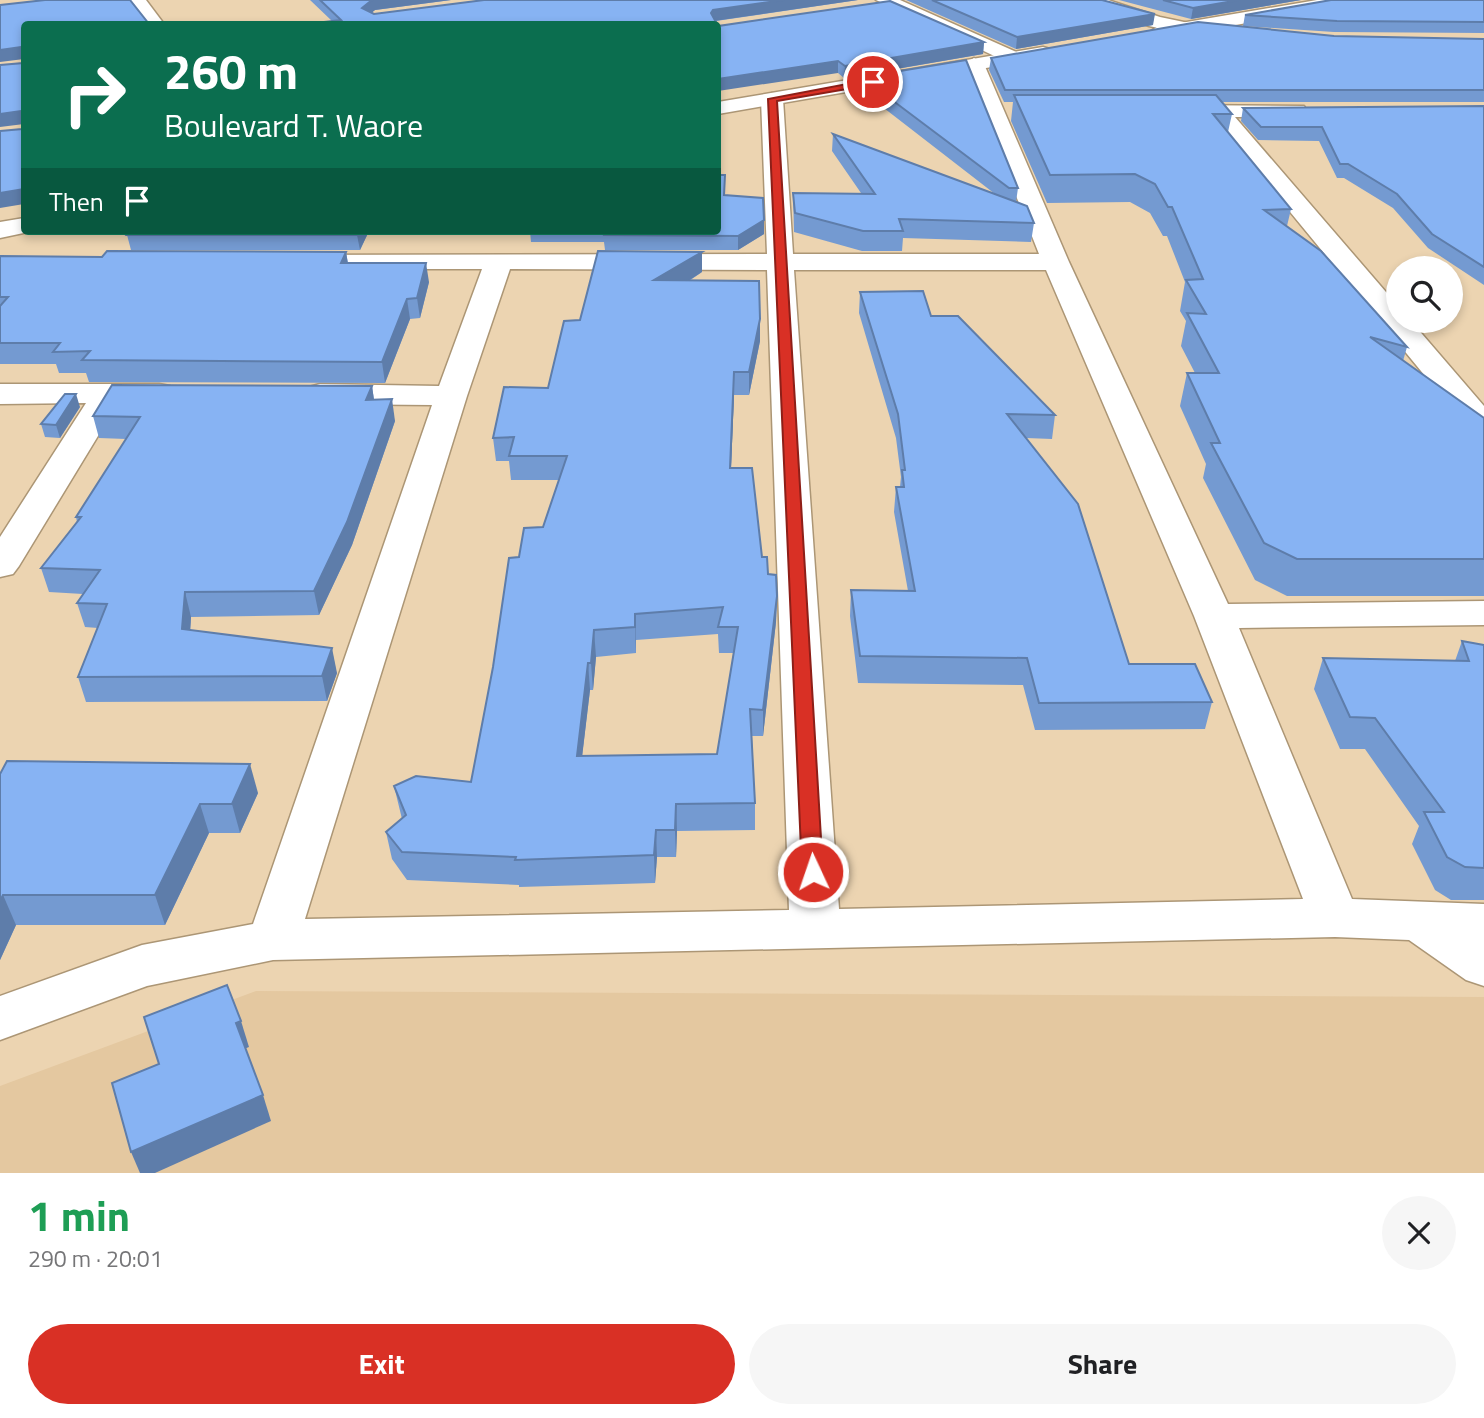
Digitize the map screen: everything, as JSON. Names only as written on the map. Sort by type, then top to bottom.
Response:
[{"type":"street","points":[[137,0],[153,21]]},
{"type":"street","points":[[1091,0],[1128,14],[1183,28],[1254,37]]},
{"type":"street","points":[[1135,37],[1310,3],[1348,0]]},
{"type":"street","points":[[865,7],[888,1],[1014,58]]},
{"type":"street","points":[[721,108],[1069,49]]},
{"type":"street","points":[[974,64],[1007,112],[1056,262],[1214,615],[1335,918]]},
{"type":"street","points":[[772,99],[816,927]]},
{"type":"street","points":[[1152,111],[1311,111]]},
{"type":"street","points":[[1218,111],[1484,426]]},
{"type":"street","points":[[0,230],[21,226]]},
{"type":"street","points":[[264,261],[1056,262]]},
{"type":"street","points":[[273,940],[451,396],[499,261]]},
{"type":"street","points":[[0,566],[108,393]]},
{"type":"street","points":[[0,394],[191,393]]},
{"type":"street","points":[[286,394],[451,396]]},
{"type":"street","points":[[1214,615],[1484,613]]},
{"type":"street","points":[[0,1018],[142,966],[273,940],[1335,918],[1484,923]]},
{"type":"street","points":[[1419,921],[1484,965]]},
{"type":"shaded area","points":[[256,991],[1484,997],[1484,1173],[0,1173],[0,1086]]},
{"type":"building","points":[[45,0],[130,0],[147,21],[21,21],[21,47],[0,50],[0,5]]},
{"type":"building","points":[[320,0],[372,0],[362,8],[374,14],[484,0],[784,0],[713,10],[711,13],[715,21],[332,21],[341,20]]},
{"type":"building","points":[[932,0],[1102,0],[1155,14],[1017,37]]},
{"type":"building","points":[[1163,0],[1239,0],[1193,8]]},
{"type":"building","points":[[1331,0],[1484,0],[1484,22],[1337,21],[1245,15]]},
{"type":"building","points":[[890,1],[984,42],[845,66],[838,61],[721,79],[721,26]]},
{"type":"building","points":[[1198,22],[1334,36],[1484,39],[1484,90],[1005,90],[991,58]]},
{"type":"building","points":[[966,60],[1018,188],[1009,188],[880,91],[888,73]]},
{"type":"building","points":[[21,63],[21,111],[0,114],[0,65]]},
{"type":"building","points":[[1014,95],[1216,95],[1232,114],[1213,114],[1291,209],[1264,210],[1321,251],[1386,324],[1386,333],[1394,333],[1407,347],[1370,337],[1484,418],[1484,559],[1297,559],[1264,543],[1211,443],[1220,443],[1187,373],[1219,373],[1187,313],[1206,314],[1186,280],[1203,279],[1172,207],[1168,207],[1155,184],[1135,174],[1050,175]]},
{"type":"building","points":[[1484,106],[1484,267],[1432,234],[1397,194],[1348,164],[1340,164],[1322,127],[1261,127],[1243,108]]},
{"type":"building","points":[[21,129],[21,190],[0,193],[0,131]]},
{"type":"building","points":[[833,134],[1027,206],[1034,223],[899,219],[903,231],[863,231],[795,213],[793,193],[875,194]]},
{"type":"building","points":[[721,175],[725,175],[724,195],[763,198],[764,220],[738,236],[604,235],[721,235]]},
{"type":"building","points":[[107,251],[346,252],[341,263],[426,263],[417,298],[407,299],[382,362],[82,360],[90,351],[53,352],[60,343],[0,343],[0,306],[8,297],[0,297],[0,256],[102,257]]},
{"type":"building","points":[[598,251],[702,252],[654,280],[759,281],[760,319],[749,372],[734,372],[730,468],[752,468],[762,557],[767,557],[768,574],[776,575],[777,596],[763,710],[750,709],[755,803],[676,804],[675,830],[656,830],[654,855],[515,860],[516,857],[402,852],[386,832],[406,815],[394,786],[416,776],[471,782],[493,667],[509,558],[519,557],[524,528],[543,527],[567,456],[509,456],[514,437],[493,438],[504,387],[548,388],[564,321],[580,320]],"holes":[[[723,607],[718,627],[738,627],[717,754],[577,756],[594,630],[635,627],[635,614]]]},
{"type":"building","points":[[923,291],[931,316],[958,316],[1055,415],[1007,414],[1078,504],[1129,664],[1195,664],[1212,702],[1039,703],[1027,658],[860,656],[851,590],[915,591],[896,487],[904,487],[902,470],[905,470],[898,414],[860,292]]},
{"type":"building","points":[[112,385],[372,386],[366,400],[392,399],[347,522],[314,591],[185,592],[182,629],[332,648],[322,676],[78,677],[107,604],[77,603],[100,570],[41,568],[81,517],[76,517],[140,417],[93,416]]},
{"type":"building","points":[[65,394],[76,394],[56,425],[41,424]]},
{"type":"building","points":[[1462,641],[1484,645],[1484,868],[1465,867],[1447,857],[1424,812],[1444,812],[1375,718],[1350,717],[1323,658],[1469,661]]},
{"type":"building","points":[[7,761],[250,764],[232,804],[200,804],[155,895],[3,895],[0,901],[0,774]]},
{"type":"building","points":[[227,985],[241,1021],[236,1023],[263,1095],[131,1152],[112,1083],[159,1064],[144,1017]]},
{"type":"route","points":[[813,872],[772,99],[873,82]]}]
